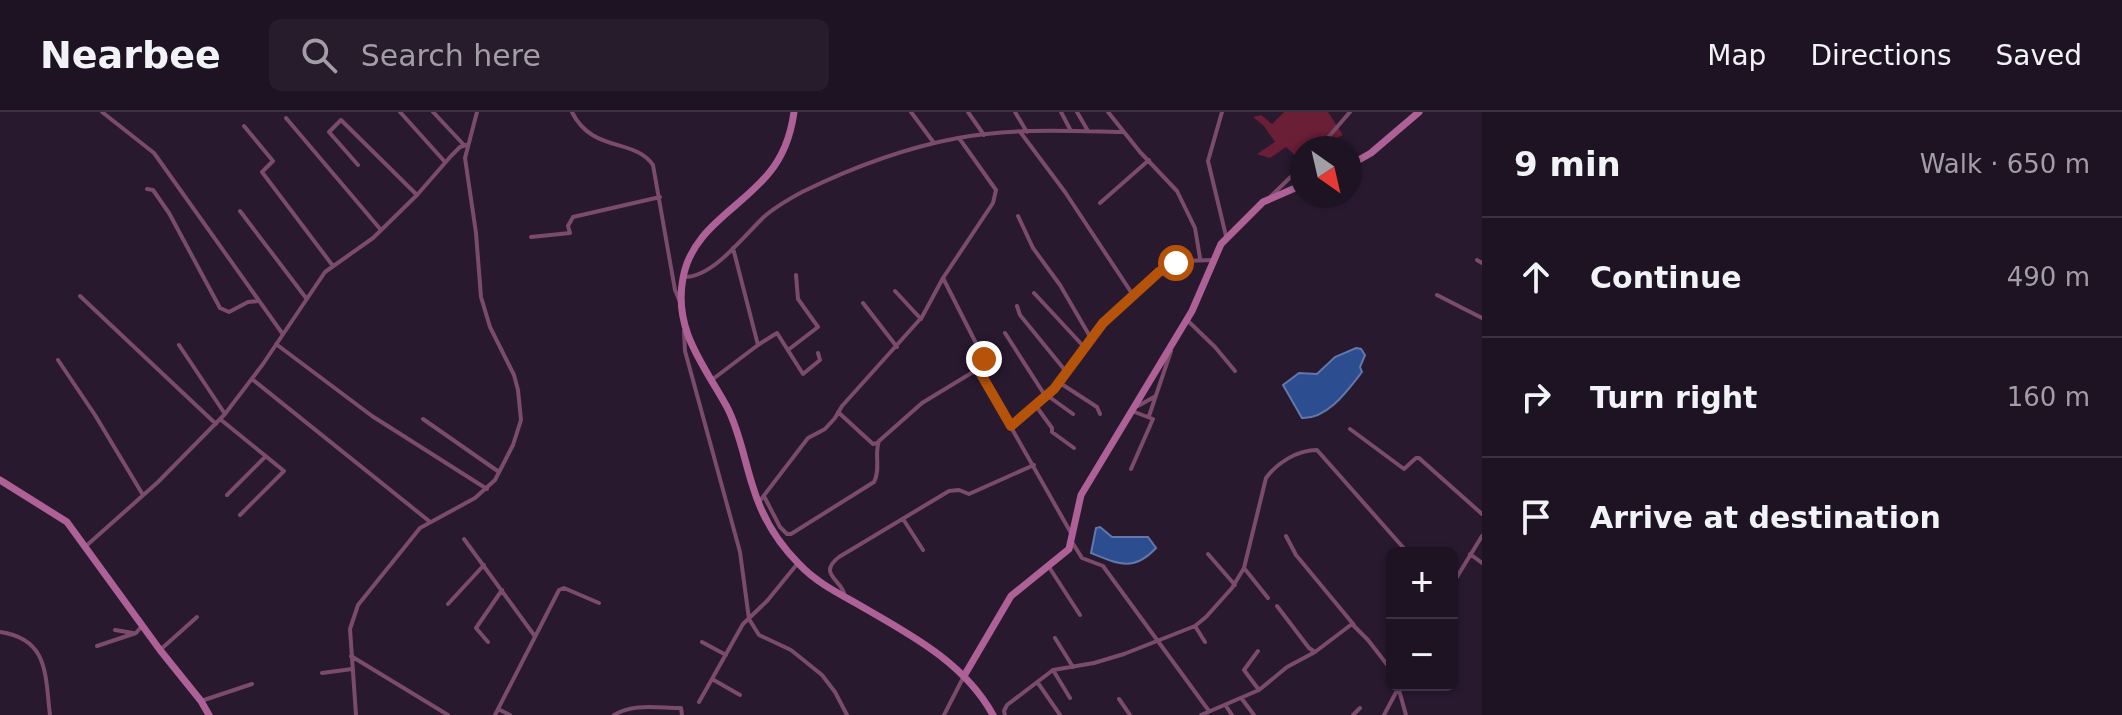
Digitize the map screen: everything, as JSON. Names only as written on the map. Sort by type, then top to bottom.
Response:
[{"type":"street","points":[[102,112],[154,153],[282,333]]},
{"type":"street","points":[[400,112],[445,162]]},
{"type":"street","points":[[433,112],[465,145]]},
{"type":"street","points":[[356,715],[350,629],[358,605],[412,537],[429,521],[487,489],[499,472],[518,430],[521,410],[514,375],[483,307],[476,233],[465,170],[465,145],[477,112]]},
{"type":"street","points":[[572,112],[587,132],[649,158],[656,176],[675,290],[681,304]]},
{"type":"street","points":[[794,112],[788,140],[780,158],[759,184],[703,235],[689,258],[683,278],[681,304],[685,351],[740,552],[749,619],[759,635],[791,650],[822,675],[847,715]]},
{"type":"street","points":[[911,112],[934,143]]},
{"type":"street","points":[[968,112],[984,135]]},
{"type":"street","points":[[1015,112],[1024,132],[1133,295]]},
{"type":"street","points":[[1061,112],[1071,131]]},
{"type":"street","points":[[1077,112],[1088,131]]},
{"type":"street","points":[[1108,112],[1177,191],[1195,228],[1200,258]]},
{"type":"street","points":[[1222,112],[1208,161],[1226,236]]},
{"type":"street","points":[[1329,136],[1350,112]]},
{"type":"street","points":[[1362,158],[1419,112]]},
{"type":"street","points":[[286,118],[381,230]]},
{"type":"street","points":[[358,165],[329,132],[341,120],[417,195]]},
{"type":"street","points":[[244,126],[273,161],[262,172],[333,266]]},
{"type":"street","points":[[683,278],[698,275],[733,248],[773,209],[862,165],[959,138],[1024,132],[1123,132]]},
{"type":"street","points":[[761,500],[808,438],[825,429],[921,319],[943,278],[997,195],[994,186],[959,138]]},
{"type":"street","points":[[86,547],[225,414],[325,272],[381,230],[465,145]]},
{"type":"street","points":[[1100,203],[1149,160]]},
{"type":"street","points":[[944,715],[1011,596],[1069,549],[1081,495],[1187,320],[1226,236],[1290,178]]},
{"type":"street","points":[[147,189],[153,190],[169,213],[220,308],[229,312],[248,302],[258,301]]},
{"type":"street","points":[[1270,198],[1290,190]]},
{"type":"street","points":[[531,237],[570,233],[568,226],[573,217],[660,197]]},
{"type":"street","points":[[240,211],[306,298]]},
{"type":"street","points":[[1018,216],[1033,248],[1060,285],[1092,340]]},
{"type":"street","points":[[733,248],[758,345]]},
{"type":"street","points":[[1011,426],[1060,383],[1103,323],[1133,295],[1171,265],[1200,258],[1213,260]]},
{"type":"street","points":[[788,350],[818,329],[798,299],[796,275]]},
{"type":"street","points":[[838,412],[873,444],[877,443],[922,403],[978,369],[984,359],[943,278]]},
{"type":"street","points":[[895,291],[921,319]]},
{"type":"street","points":[[1034,293],[1086,349]]},
{"type":"street","points":[[1437,295],[1482,318]]},
{"type":"street","points":[[80,296],[218,421],[284,471],[240,515]]},
{"type":"street","points":[[863,303],[897,347]]},
{"type":"street","points":[[1017,306],[1020,315],[1068,374]]},
{"type":"street","points":[[1187,320],[1235,371]]},
{"type":"street","points":[[685,329],[692,348],[734,423],[769,526],[798,563],[813,577],[928,648],[964,676],[993,715]]},
{"type":"street","points":[[711,380],[777,333],[803,374],[820,360],[818,353]]},
{"type":"street","points":[[1005,333],[1047,396],[1073,414]]},
{"type":"street","points":[[276,344],[372,416],[487,489]]},
{"type":"street","points":[[179,345],[225,414]]},
{"type":"street","points":[[1149,416],[1172,348],[1169,346]]},
{"type":"street","points":[[58,360],[143,495]]},
{"type":"street","points":[[978,369],[1034,465],[1082,558],[1103,566],[1209,711]]},
{"type":"street","points":[[252,379],[429,521]]},
{"type":"street","points":[[1060,383],[1099,409],[1100,414]]},
{"type":"street","points":[[1131,411],[1156,395]]},
{"type":"street","points":[[1036,406],[1052,432],[1074,448]]},
{"type":"street","points":[[1131,411],[1153,419],[1131,469]]},
{"type":"street","points":[[423,419],[499,472]]},
{"type":"street","points":[[1350,429],[1404,469],[1419,458],[1482,514]]},
{"type":"street","points":[[761,500],[780,527],[791,534],[874,482],[877,475],[877,443]]},
{"type":"street","points":[[1005,715],[1007,705],[1053,670],[1094,663],[1195,626],[1235,585],[1244,568],[1266,478],[1283,461],[1309,450],[1317,450],[1322,455],[1403,547]]},
{"type":"street","points":[[227,495],[266,456]]},
{"type":"street","points":[[845,597],[844,589],[831,576],[831,564],[853,548],[949,491],[959,490],[969,494],[1034,465]]},
{"type":"street","points":[[0,480],[62,518],[86,547],[140,628],[201,701],[209,715]]},
{"type":"street","points":[[903,519],[923,550]]},
{"type":"street","points":[[1286,536],[1296,555],[1386,664]]},
{"type":"street","points":[[1458,575],[1482,536]]},
{"type":"street","points":[[464,539],[534,635]]},
{"type":"street","points":[[1208,554],[1235,585]]},
{"type":"street","points":[[1470,554],[1482,563]]},
{"type":"street","points":[[699,702],[749,619],[798,563]]},
{"type":"street","points":[[448,604],[484,565]]},
{"type":"street","points":[[1048,565],[1080,615]]},
{"type":"street","points":[[1244,568],[1268,598]]},
{"type":"street","points":[[510,715],[496,712],[561,588],[599,603]]},
{"type":"street","points":[[488,642],[476,628],[502,590]]},
{"type":"street","points":[[1277,606],[1315,652]]},
{"type":"street","points":[[160,650],[197,617]]},
{"type":"street","points":[[1201,715],[1259,690],[1287,667],[1315,652],[1349,625],[1354,625]]},
{"type":"street","points":[[1195,626],[1205,642]]},
{"type":"street","points":[[115,630],[127,633],[140,628]]},
{"type":"street","points":[[97,646],[140,628]]},
{"type":"street","points":[[0,632],[19,636],[38,652],[43,664],[50,715]]},
{"type":"street","points":[[1055,638],[1073,667]]},
{"type":"street","points":[[702,642],[726,655]]},
{"type":"street","points":[[1258,651],[1244,670],[1259,690]]},
{"type":"street","points":[[351,656],[448,715]]},
{"type":"street","points":[[322,673],[352,669]]},
{"type":"street","points":[[1053,670],[1070,698]]},
{"type":"street","points":[[712,679],[740,695]]},
{"type":"street","points":[[1038,683],[1060,715]]},
{"type":"street","points":[[201,701],[252,684]]},
{"type":"street","points":[[1384,715],[1396,691]]},
{"type":"street","points":[[1400,691],[1406,715]]},
{"type":"street","points":[[1119,699],[1130,715]]},
{"type":"street","points":[[1242,699],[1254,715]]},
{"type":"street","points":[[1226,706],[1232,715]]},
{"type":"street","points":[[614,715],[625,709],[651,707],[681,708],[682,715]]},
{"type":"street","points":[[1353,715],[1360,708]]},
{"type":"shaded area","points":[[1284,112],[1328,112],[1343,135],[1290,136],[1290,151],[1286,147],[1270,158],[1257,154],[1275,142],[1253,117],[1261,115],[1272,124]]},
{"type":"water","points":[[1356,348],[1365,355],[1360,367],[1362,372],[1329,409],[1302,418],[1283,385],[1299,373],[1317,374],[1335,357]]},
{"type":"water","points":[[1100,527],[1112,537],[1148,537],[1156,548],[1133,563],[1109,560],[1091,553],[1096,528]]},
{"type":"route","points":[[984,359],[978,369],[1011,426],[1068,374],[1103,323],[1159,272],[1176,263]]}]
